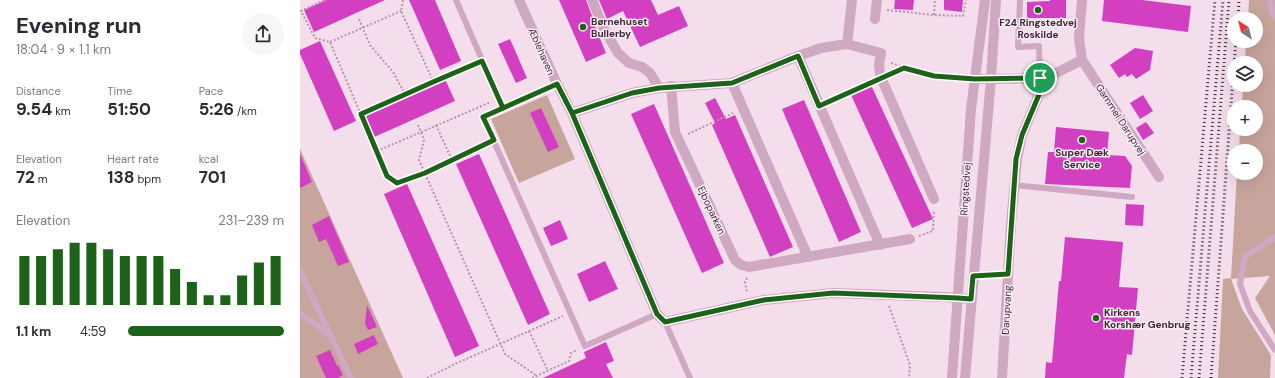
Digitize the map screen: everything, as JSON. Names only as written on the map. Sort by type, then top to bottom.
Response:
[{"type":"street","name":"Æblehaven","points":[[519,0],[557,84],[572,113],[657,314],[665,322]]},
{"type":"street","points":[[592,0],[605,31],[618,54],[629,63],[642,67],[650,73],[659,88]]},
{"type":"street","points":[[846,44],[852,0]]},
{"type":"street","name":"Ringstedvej","points":[[952,378],[975,79],[985,0]]},
{"type":"street","name":"Ringstedvej","points":[[965,378],[996,0]]},
{"type":"street","name":"Gammel Darupvej","points":[[1082,0],[1079,38],[1082,60],[1159,177]]},
{"type":"street","points":[[572,113],[632,93],[671,86],[732,83],[821,48],[846,44],[881,53],[879,65],[881,78],[934,199]]},
{"type":"street","points":[[798,56],[880,245]]},
{"type":"street","points":[[975,79],[1043,78],[1082,60]]},
{"type":"street","name":"Darupvang","points":[[1002,378],[1016,159],[1022,135],[1043,78]]},
{"type":"street","points":[[732,83],[808,257]]},
{"type":"street","name":"Ejboparken","points":[[671,86],[675,132],[735,260],[744,267],[750,267]]},
{"type":"street","points":[[750,267],[910,239]]},
{"type":"street","points":[[665,322],[764,300],[833,293],[971,299]]},
{"type":"lane","points":[[456,0],[503,108]]},
{"type":"lane","points":[[1020,0],[1018,47],[1039,46],[1043,78]]},
{"type":"lane","points":[[1270,0],[1271,8],[1275,17]]},
{"type":"lane","points":[[557,84],[483,117],[585,346],[657,314]]},
{"type":"lane","points":[[1014,185],[1132,197]]},
{"type":"lane","points":[[1275,237],[1245,257],[1240,284],[1250,311],[1275,350]]},
{"type":"lane","points":[[300,271],[351,378]]},
{"type":"lane","points":[[300,313],[331,336]]},
{"type":"lane","points":[[665,322],[690,378]]},
{"type":"path","points":[[324,0],[301,11],[315,38],[330,42],[401,11]]},
{"type":"path","points":[[402,0],[401,11],[433,82]]},
{"type":"path","points":[[934,15],[935,0]]},
{"type":"path","points":[[876,9],[934,15],[963,16],[966,0]]},
{"type":"path","points":[[359,19],[370,45],[393,72],[405,94]]},
{"type":"path","points":[[330,42],[387,176],[397,183],[425,173],[494,140]]},
{"type":"path","points":[[880,59],[904,68],[934,76],[975,79]]},
{"type":"path","points":[[361,114],[482,61]]},
{"type":"path","points":[[819,106],[904,68]]},
{"type":"path","points":[[377,151],[499,98]]},
{"type":"path","points":[[678,138],[743,108]]},
{"type":"path","points":[[418,125],[424,140],[419,160],[505,354],[537,376]]},
{"type":"path","points":[[436,125],[452,160]]},
{"type":"path","points":[[910,239],[933,231],[934,199]]},
{"type":"path","points":[[750,267],[745,282],[750,304]]},
{"type":"path","points":[[973,276],[1008,274]]},
{"type":"path","points":[[885,295],[910,365],[909,378]]},
{"type":"path","points":[[427,378],[570,313]]},
{"type":"path","points":[[529,331],[548,371]]},
{"type":"path","points":[[532,378],[569,361],[571,354],[585,346]]},
{"type":"shaded area","points":[[1249,0],[1275,0],[1275,335],[1255,298],[1270,276],[1231,279],[1242,309],[1271,355],[1270,378],[1218,378],[1223,279],[1231,278],[1237,180],[1263,180],[1263,144],[1239,144],[1240,136],[1263,136],[1263,100],[1242,100],[1243,92],[1263,92],[1263,56],[1245,56],[1246,48],[1263,48],[1263,12],[1248,12]]},
{"type":"shaded area","points":[[547,95],[575,159],[519,183],[491,119]]},
{"type":"shaded area","points":[[300,149],[403,378],[300,378]]},
{"type":"building","points":[[326,0],[385,0],[314,32],[304,10]]},
{"type":"building","points":[[409,0],[435,0],[461,61],[440,70]]},
{"type":"building","name":"Børnehuset Bullerby","points":[[559,0],[586,0],[606,53],[586,62]]},
{"type":"building","points":[[599,0],[651,0],[658,15],[679,6],[688,26],[640,47],[623,11],[607,19]]},
{"type":"building","points":[[895,0],[914,0],[913,10],[894,9]]},
{"type":"building","points":[[944,0],[963,0],[962,12],[944,10]]},
{"type":"building","points":[[1066,0],[1066,18],[1027,18],[1027,2]]},
{"type":"building","points":[[1104,0],[1142,0],[1191,6],[1188,32],[1102,21]]},
{"type":"building","points":[[510,39],[527,78],[516,83],[498,44]]},
{"type":"building","points":[[320,41],[356,121],[334,131],[300,54],[300,50]]},
{"type":"building","points":[[1135,48],[1153,51],[1150,70],[1136,79],[1132,74],[1127,77],[1125,74],[1119,78],[1110,65]]},
{"type":"building","points":[[445,79],[455,101],[372,138],[362,116]]},
{"type":"building","points":[[871,85],[933,219],[912,228],[851,95]]},
{"type":"building","points":[[1143,95],[1153,111],[1140,119],[1130,103]]},
{"type":"building","points":[[715,98],[726,119],[735,115],[793,247],[770,257],[712,125],[715,123],[705,103]]},
{"type":"building","points":[[804,100],[861,232],[839,242],[782,109]]},
{"type":"building","points":[[654,104],[724,263],[702,273],[631,114]]},
{"type":"building","points":[[541,108],[559,147],[548,152],[530,113]]},
{"type":"building","points":[[1146,122],[1154,133],[1143,140],[1136,128]]},
{"type":"building","points":[[1056,127],[1109,132],[1107,155],[1125,156],[1132,166],[1130,188],[1045,184],[1048,152],[1054,152]]},
{"type":"building","points":[[300,154],[312,182],[300,188]]},
{"type":"building","points":[[479,154],[550,314],[528,325],[456,164]]},
{"type":"building","points":[[407,184],[479,346],[455,357],[384,194]]},
{"type":"building","points":[[1126,204],[1144,205],[1143,226],[1125,225]]},
{"type":"building","points":[[329,216],[349,262],[338,266],[326,239],[319,242],[312,225]]},
{"type":"building","points":[[560,220],[568,239],[551,246],[543,228]]},
{"type":"building","points":[[1065,237],[1123,242],[1119,287],[1138,288],[1132,355],[1127,354],[1124,378],[1045,378],[1046,362],[1052,363],[1059,281],[1061,281]]},
{"type":"building","points":[[605,261],[618,289],[589,302],[577,274]]},
{"type":"building","points":[[367,305],[377,327],[368,330],[365,324]]},
{"type":"building","points":[[374,335],[378,344],[358,354],[354,344]]},
{"type":"building","points":[[606,342],[614,361],[606,364],[613,378],[543,378],[586,358],[584,352]]},
{"type":"building","points":[[330,350],[343,375],[338,378],[326,378],[316,356]]},
{"type":"railway","points":[[1182,378],[1215,0]]},
{"type":"railway","points":[[1191,378],[1223,0]]},
{"type":"railway","points":[[1199,378],[1229,0]]},
{"type":"railway","points":[[1238,12],[1239,0]]},
{"type":"railway","points":[[1235,48],[1235,56]]},
{"type":"railway","points":[[1211,378],[1232,92]]},
{"type":"place","name":"F24 Ringstedvej Roskilde","points":[[1038,10]]},
{"type":"place","name":"Børnehuset Bullerby","points":[[583,27]]},
{"type":"place","name":"Super Dæk Service","points":[[1082,140]]},
{"type":"place","name":"Kirkens Korshær Genbrug","points":[[1096,318]]},
{"type":"route","points":[[1040,78],[975,79],[934,76],[904,68],[819,106],[798,56],[732,83],[671,86],[632,93],[572,113],[557,84],[503,108],[482,61],[361,114],[387,176],[397,183],[425,173],[494,140],[483,117],[557,84],[572,113],[657,314],[665,322],[764,300],[833,293],[971,299],[973,276],[1008,274],[1016,159],[1022,135],[1046,78],[1040,78]]}]
